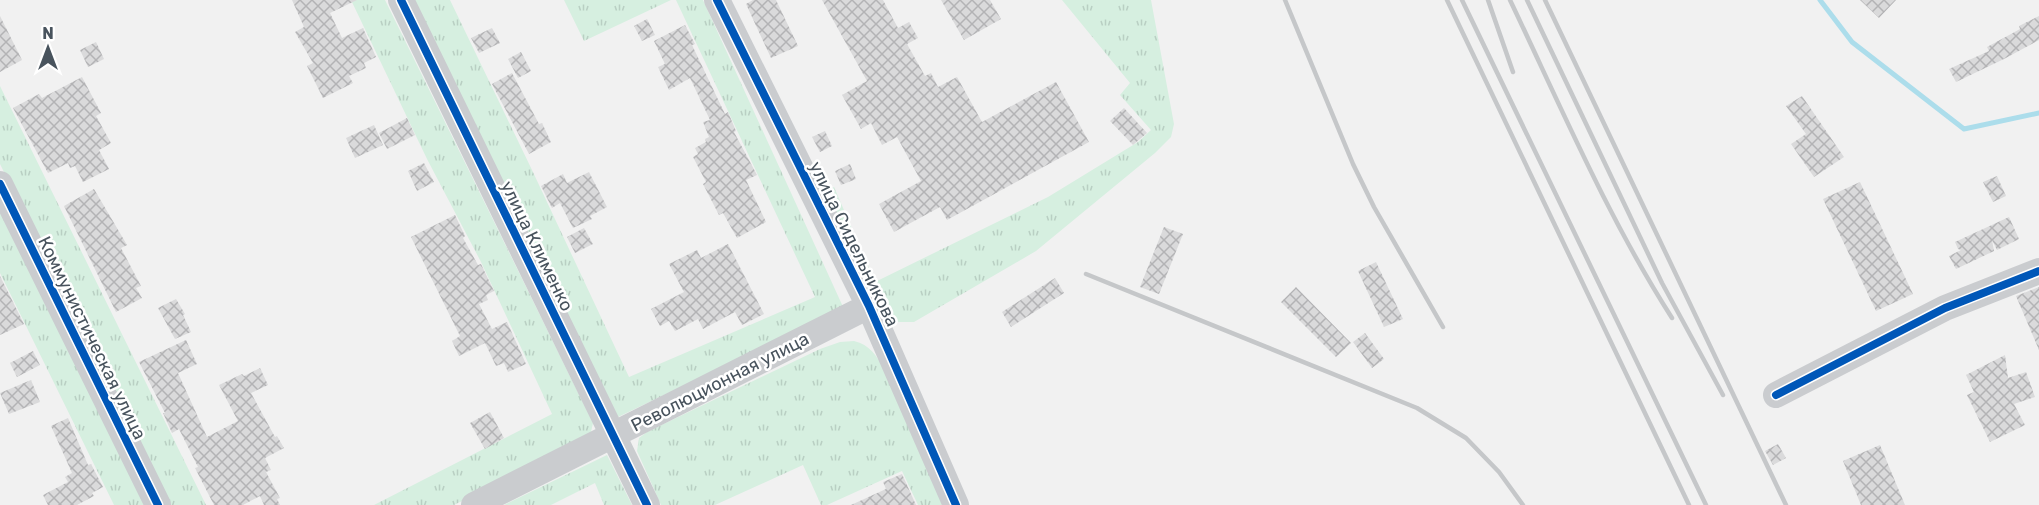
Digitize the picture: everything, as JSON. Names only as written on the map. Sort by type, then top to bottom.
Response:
[{"type":"street","name":"улица Клименко","points":[[401,0],[647,505]]},
{"type":"street","name":"улица Сидельникова","points":[[717,0],[869,306],[956,505]]},
{"type":"street","name":"Коммунистическая улица","points":[[0,184],[158,505]]},
{"type":"street","points":[[1776,395],[1945,308],[2039,271]]},
{"type":"street","name":"Революционная улица","points":[[474,505],[869,306]]},
{"type":"green space","points":[[351,0],[385,0],[593,423],[591,432],[585,439],[454,505],[374,505],[552,414],[481,262],[427,159]]},
{"type":"green space","points":[[408,0],[450,0],[629,377],[815,297],[676,0],[703,0],[844,309],[618,417]]},
{"type":"green space","points":[[564,0],[671,0],[584,41]]},
{"type":"green space","points":[[1062,0],[1151,0],[1174,124],[1171,137],[1155,153],[1036,251],[914,322],[899,322],[888,317],[873,300],[821,194],[834,187],[875,282],[1048,197],[1138,142],[1151,130],[1120,95],[1130,83]]},
{"type":"green space","points":[[0,86],[206,505],[169,505],[0,164]]},
{"type":"green space","points":[[0,203],[147,505],[114,505],[0,273]]},
{"type":"green space","points":[[854,341],[872,351],[884,369],[944,505],[918,505],[902,471],[827,505],[821,505],[803,465],[715,505],[661,505],[637,451],[639,438],[647,432],[820,349],[840,342]]},
{"type":"green space","points":[[607,455],[632,505],[604,505],[595,483],[551,505],[504,505]]},
{"type":"building","points":[[292,0],[357,0],[330,13],[342,38],[363,28],[376,57],[364,63],[366,68],[349,76],[353,83],[323,98],[307,66],[313,63],[295,32],[304,27]]},
{"type":"building","points":[[753,0],[776,0],[798,46],[771,58],[746,4]]},
{"type":"building","points":[[822,0],[883,0],[898,28],[909,22],[918,38],[907,44],[925,76],[931,73],[938,87],[957,77],[982,122],[1056,82],[1089,142],[947,220],[940,207],[894,232],[879,204],[921,181],[897,137],[882,145],[871,123],[861,129],[842,95],[867,81]]},
{"type":"building","points":[[941,0],[990,0],[1001,19],[964,40]]},
{"type":"building","points":[[1860,0],[1896,0],[1879,18]]},
{"type":"building","points":[[0,16],[22,60],[0,72]]},
{"type":"building","points":[[2039,16],[2039,40],[1956,82],[1949,69],[1989,51],[1987,47]]},
{"type":"building","points":[[647,19],[655,35],[642,41],[634,26]]},
{"type":"building","points":[[685,25],[695,44],[692,45],[725,114],[728,112],[736,131],[734,132],[757,175],[746,180],[766,222],[737,238],[723,213],[719,215],[703,184],[706,182],[693,157],[698,154],[695,148],[706,142],[705,139],[709,137],[703,122],[710,120],[690,78],[669,90],[658,67],[665,64],[654,41]]},
{"type":"building","points":[[492,28],[500,43],[479,53],[471,38]]},
{"type":"building","points":[[96,42],[104,59],[88,67],[80,50]]},
{"type":"building","points":[[521,52],[531,71],[518,78],[508,59]]},
{"type":"building","points":[[512,73],[551,142],[529,154],[492,84]]},
{"type":"building","points":[[82,77],[101,113],[96,116],[111,143],[99,150],[109,169],[83,182],[75,166],[70,168],[68,163],[48,173],[13,108],[39,94],[42,98]]},
{"type":"building","points":[[1802,96],[1844,157],[1814,177],[1791,144],[1806,134],[1786,106]]},
{"type":"building","points":[[1124,108],[1147,133],[1133,145],[1110,121]]},
{"type":"building","points":[[407,118],[415,135],[387,149],[379,133]]},
{"type":"building","points":[[374,125],[383,145],[355,158],[346,138]]},
{"type":"building","points":[[825,131],[832,146],[820,152],[812,137]]},
{"type":"building","points":[[424,163],[434,182],[417,191],[408,171]]},
{"type":"building","points":[[850,164],[856,179],[841,185],[835,171]]},
{"type":"building","points":[[589,172],[607,207],[590,216],[592,219],[573,228],[560,203],[552,208],[541,186],[563,174],[567,183]]},
{"type":"building","points":[[1997,176],[2006,196],[1993,202],[1983,182]]},
{"type":"building","points":[[1860,182],[1913,294],[1876,311],[1823,199]]},
{"type":"building","points":[[94,189],[127,245],[121,248],[141,286],[136,288],[142,298],[116,312],[64,206]]},
{"type":"building","points":[[455,215],[465,236],[463,238],[478,265],[481,264],[494,291],[486,295],[488,300],[479,304],[492,329],[507,322],[526,364],[508,372],[504,363],[496,366],[485,343],[459,356],[452,341],[460,336],[411,237]]},
{"type":"building","points":[[2009,217],[2019,239],[1997,250],[1992,240],[1994,251],[1956,269],[1949,256],[1961,250],[1955,242]]},
{"type":"building","points":[[1164,227],[1183,234],[1159,294],[1140,287]]},
{"type":"building","points":[[584,228],[593,244],[575,253],[567,237]]},
{"type":"building","points":[[728,244],[764,314],[742,325],[735,312],[703,329],[698,319],[675,331],[669,321],[660,326],[651,309],[684,292],[669,264],[697,250],[701,258]]},
{"type":"building","points":[[1376,262],[1403,319],[1384,327],[1358,271]]},
{"type":"building","points":[[0,276],[24,324],[0,335]]},
{"type":"building","points":[[1055,278],[1064,293],[1011,327],[1002,312]]},
{"type":"building","points":[[1296,287],[1351,343],[1336,357],[1281,302]]},
{"type":"building","points":[[2039,287],[2039,350],[2016,296]]},
{"type":"building","points":[[176,299],[185,314],[183,315],[191,332],[175,339],[158,308]]},
{"type":"building","points":[[1365,333],[1384,359],[1372,368],[1353,342]]},
{"type":"building","points":[[186,340],[197,364],[178,373],[207,437],[238,421],[219,385],[260,368],[268,385],[251,393],[275,437],[277,436],[284,448],[265,458],[271,470],[266,472],[280,498],[277,499],[280,505],[264,505],[260,496],[243,505],[214,505],[179,429],[172,433],[163,413],[165,413],[139,362]]},
{"type":"building","points":[[33,351],[40,365],[17,377],[10,363]]},
{"type":"building","points":[[2005,355],[2008,378],[2026,372],[2035,397],[2014,404],[2025,425],[1990,442],[1967,395],[1974,392],[1966,375]]},
{"type":"building","points":[[31,380],[40,402],[9,414],[0,393]]},
{"type":"building","points":[[490,412],[504,438],[485,449],[470,423]]},
{"type":"building","points":[[68,418],[88,465],[91,464],[103,487],[92,493],[94,496],[77,505],[48,505],[43,495],[68,482],[65,477],[72,473],[51,426]]},
{"type":"building","points":[[1778,444],[1786,458],[1773,465],[1765,451]]},
{"type":"building","points":[[1880,445],[1905,505],[1861,505],[1843,461]]},
{"type":"building","points":[[902,474],[916,505],[851,505],[886,489],[883,482]]},
{"type":"waterway","points":[[1820,0],[1852,42],[1964,129],[2039,113]]},
{"type":"railway","points":[[1285,0],[1353,164],[1374,207],[1443,327]]},
{"type":"railway","points":[[1447,0],[1689,505]]},
{"type":"railway","points":[[1462,0],[1706,505]]},
{"type":"railway","points":[[1488,0],[1513,72]]},
{"type":"railway","points":[[1510,0],[1606,202],[1672,318]]},
{"type":"railway","points":[[1527,0],[1662,283],[1723,395]]},
{"type":"railway","points":[[1545,0],[1786,505]]},
{"type":"railway","points":[[1086,274],[1417,408],[1466,438],[1499,472],[1523,505]]},
{"type":"cycle path","points":[[401,0],[647,505]]},
{"type":"cycle path","points":[[717,0],[869,306],[956,505]]},
{"type":"cycle path","points":[[0,184],[158,505]]},
{"type":"cycle path","points":[[1776,395],[1945,308],[2039,271]]}]
